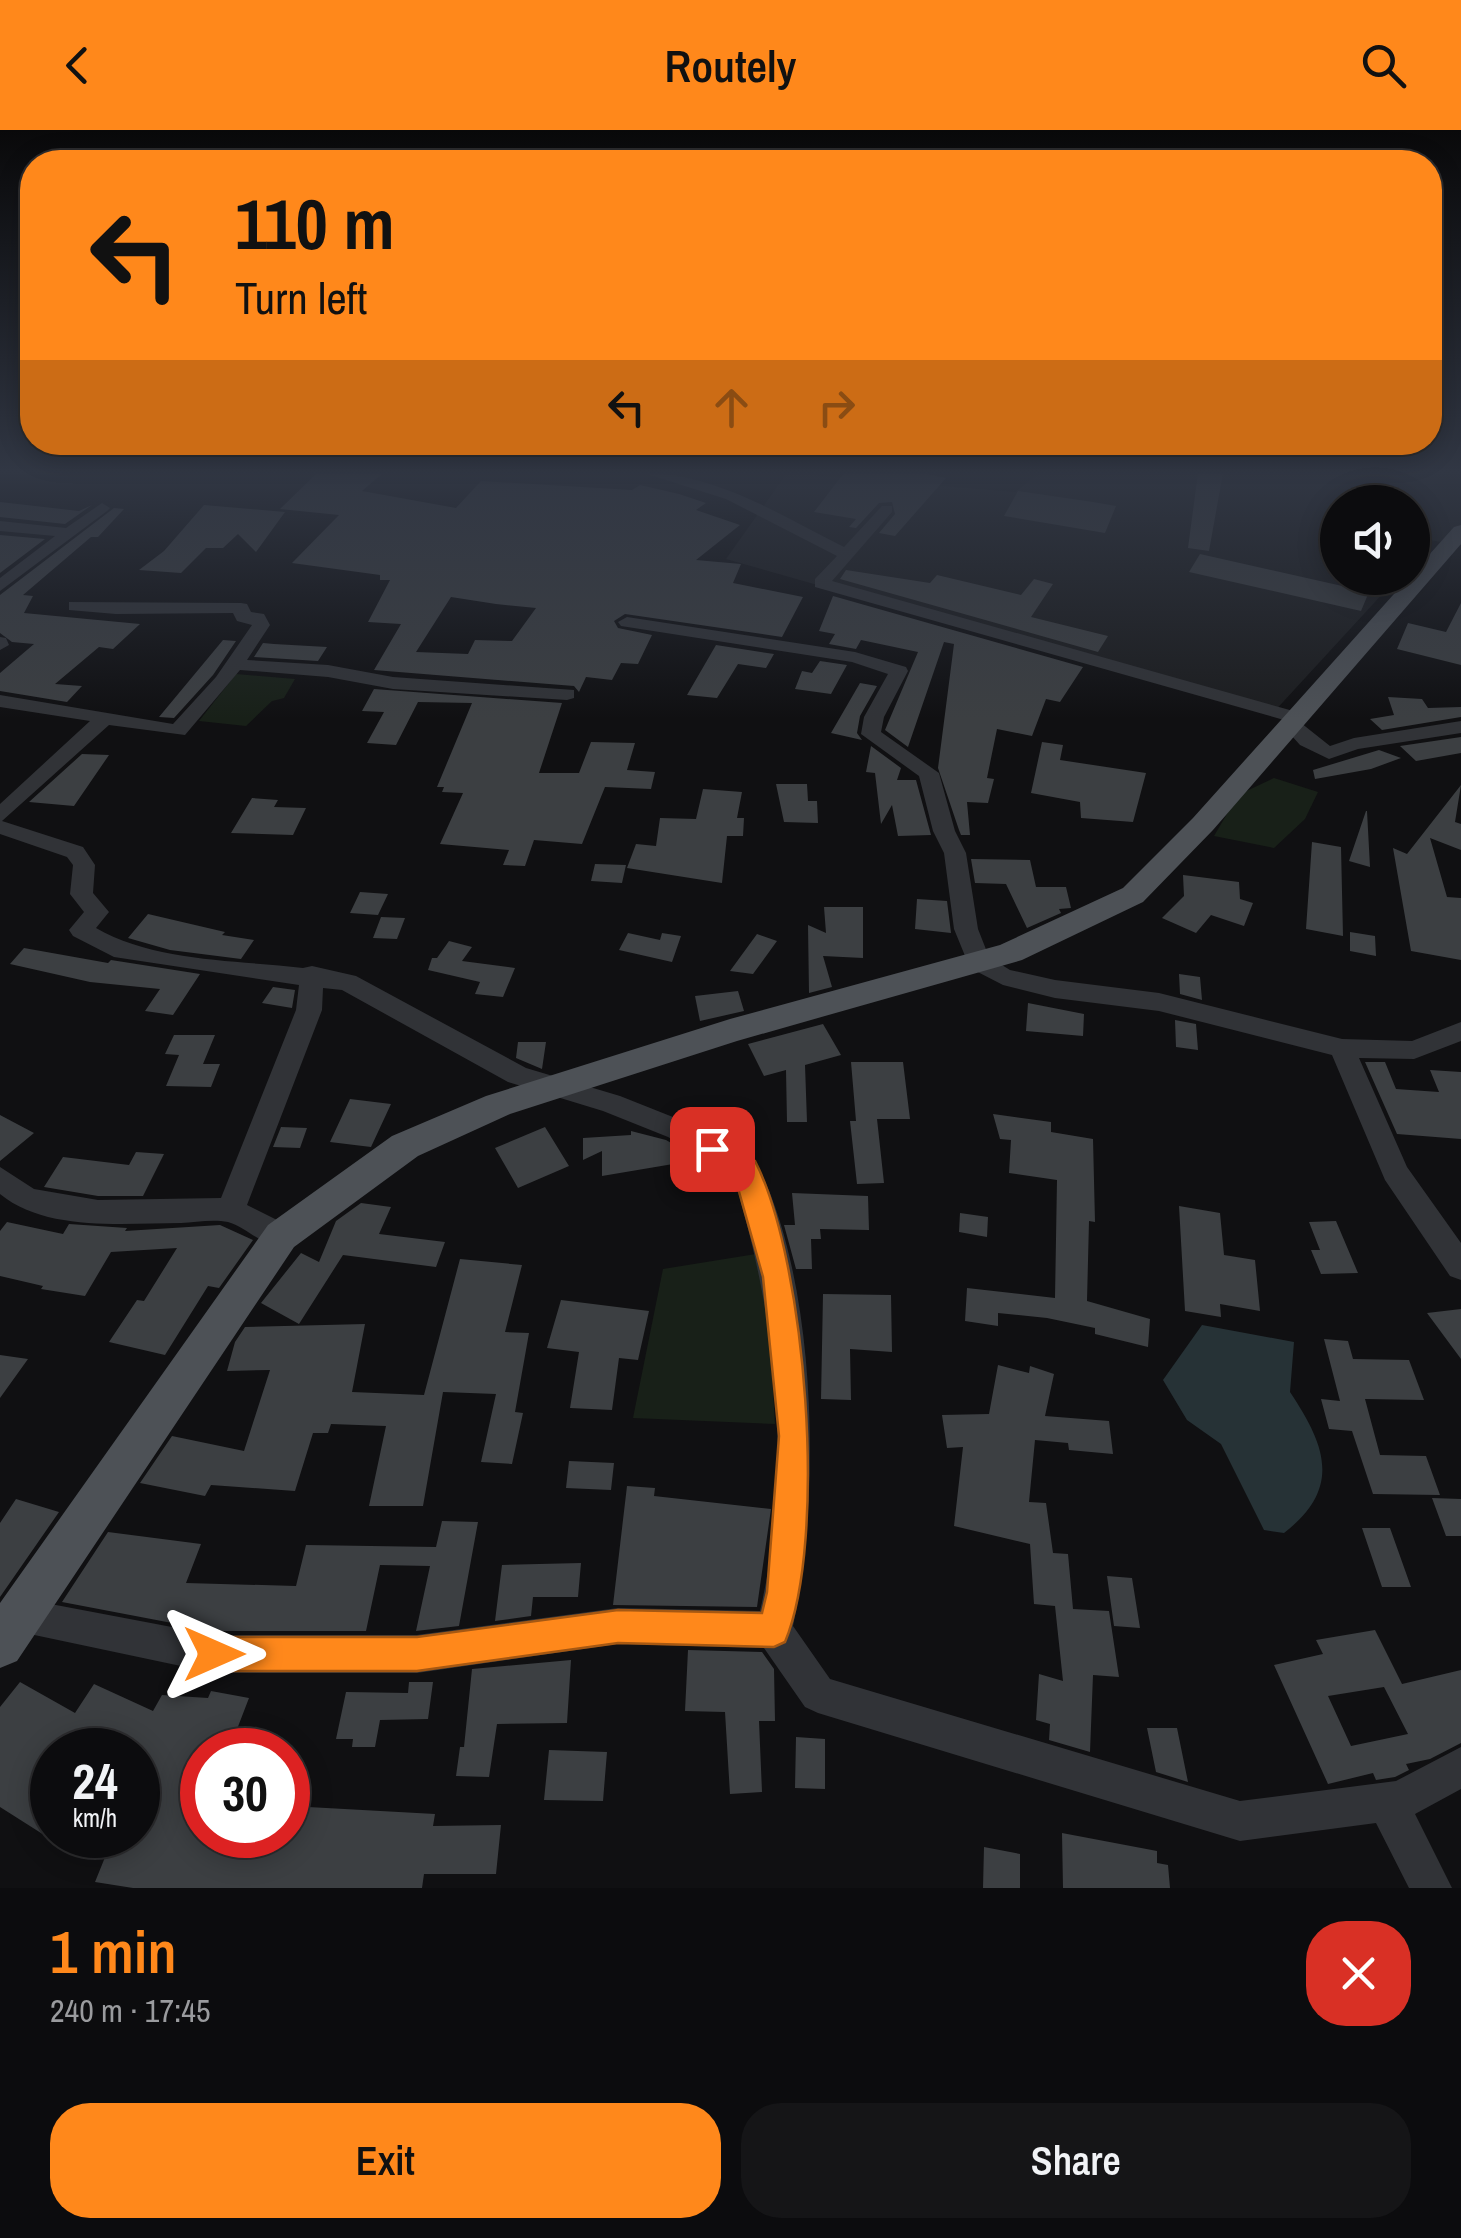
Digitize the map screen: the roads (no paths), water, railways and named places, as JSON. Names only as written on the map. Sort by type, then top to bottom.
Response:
[{"type":"main road","points":[[8,1628],[280,1236],[405,1146],[498,1105],[730,1031],[1011,953],[1132,896],[1443,555]]},
{"type":"street","points":[[0,586],[40,555]]},
{"type":"street","points":[[845,555],[821,582],[1294,721],[1307,741],[1329,753],[1382,738],[1461,727]]},
{"type":"street","points":[[0,701],[178,730],[223,681],[262,625],[258,618],[244,616],[242,608],[154,606],[125,612],[75,606]]},
{"type":"street","points":[[627,622],[855,657],[899,670],[874,717],[871,734],[928,773],[944,831],[955,854],[966,929],[980,962],[1003,976],[1055,990],[1159,1002],[1342,1048],[1414,1050],[1461,1031]]},
{"type":"street","points":[[232,664],[328,671],[406,684],[567,694]]},
{"type":"street","points":[[0,815],[106,718]]},
{"type":"street","points":[[0,827],[75,852],[84,865],[81,894],[96,912],[81,930],[114,949],[202,966],[312,974],[362,988],[517,1075],[611,1103],[678,1130],[746,1168],[777,1277],[794,1436],[784,1592],[774,1630],[818,1694],[1240,1821],[1400,1800],[1461,1767]]},
{"type":"street","points":[[231,1210],[309,1010],[312,974]]},
{"type":"street","points":[[1342,1048],[1395,1172],[1458,1259]]},
{"type":"street","points":[[0,1178],[26,1199],[98,1212],[231,1210],[280,1236]]},
{"type":"street","points":[[8,1628],[214,1654],[417,1654],[618,1626],[774,1630]]},
{"type":"street","points":[[1387,1802],[1431,1888]]}]
